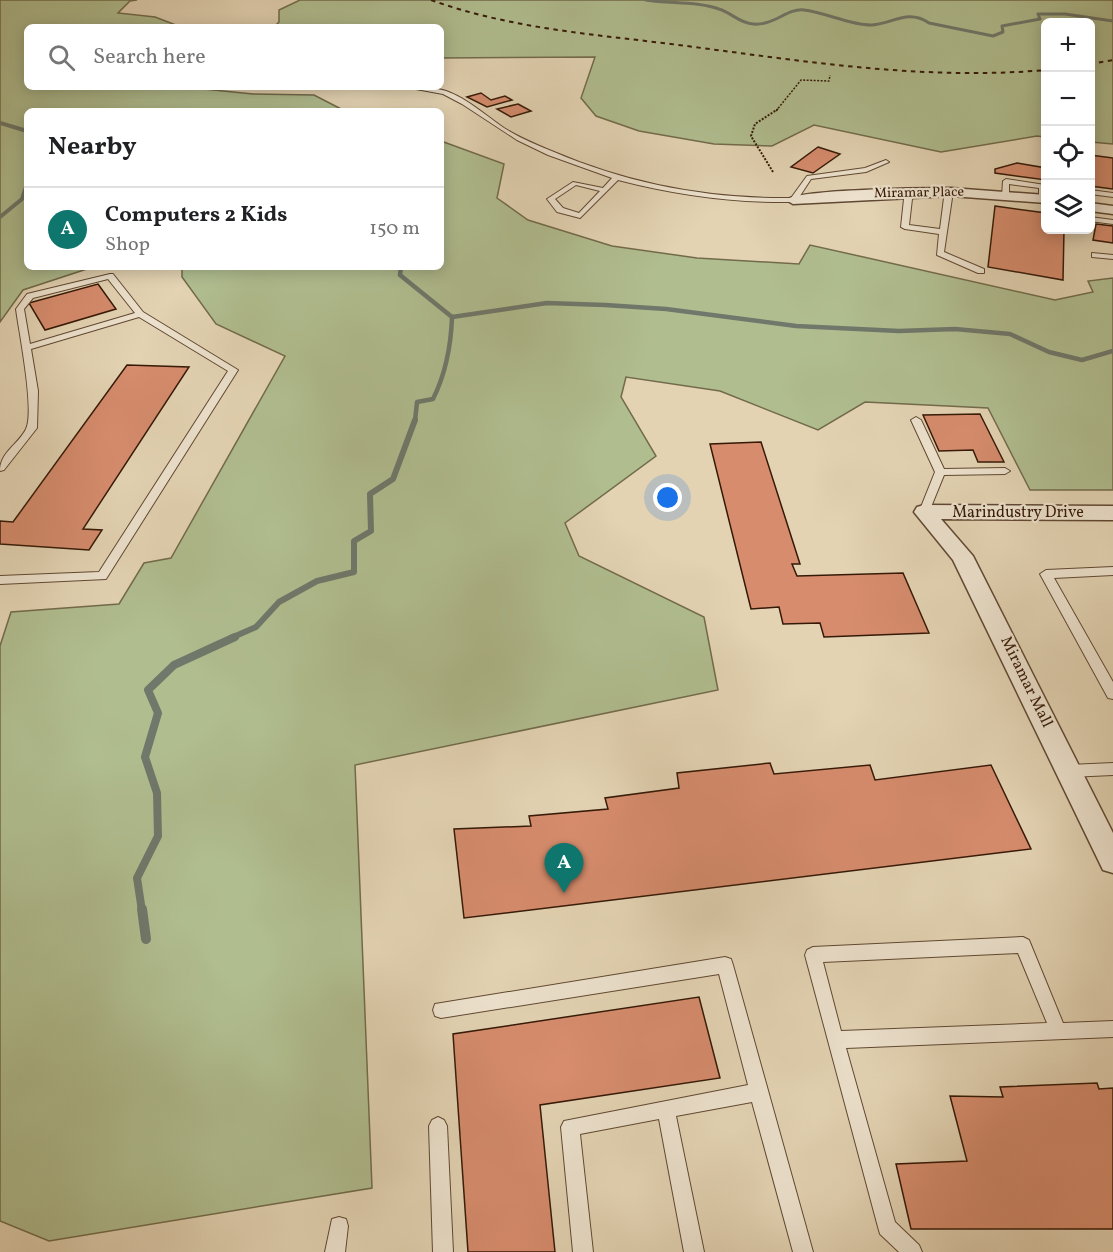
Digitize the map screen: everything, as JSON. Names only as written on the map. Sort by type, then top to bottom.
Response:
[{"type":"street","name":"Miramar Place","points":[[793,200],[881,192],[942,191],[1005,194],[1041,199]]},
{"type":"street","points":[[1095,208],[1113,210]]},
{"type":"street","name":"Marindustry Drive","points":[[924,512],[1113,513]]},
{"type":"street","name":"Miramar Mall","points":[[924,512],[962,556],[1113,861]]},
{"type":"lane","points":[[426,90],[445,93],[516,137],[557,157],[617,177],[750,202],[793,200],[809,177],[866,171],[886,162]]},
{"type":"lane","points":[[603,190],[575,183],[551,199],[560,210],[580,216],[617,177]]},
{"type":"lane","points":[[942,191],[948,198],[940,253],[981,271]]},
{"type":"lane","points":[[1095,193],[1113,195]]},
{"type":"lane","points":[[908,200],[905,227],[943,232]]},
{"type":"lane","points":[[1095,220],[1113,222]]},
{"type":"lane","points":[[1095,255],[1113,257]]},
{"type":"lane","points":[[0,468],[32,428],[33,391],[20,309],[30,296],[110,276],[140,314],[232,370],[102,576],[0,580]]},
{"type":"lane","points":[[26,348],[140,314]]},
{"type":"lane","points":[[916,420],[940,472],[924,512]]},
{"type":"lane","points":[[940,472],[1005,471]]},
{"type":"lane","points":[[1113,571],[1046,574],[1113,694]]},
{"type":"lane","points":[[1069,771],[1113,769]]},
{"type":"lane","points":[[912,1252],[887,1227],[813,955],[1023,945],[1058,1031]]},
{"type":"lane","points":[[441,1010],[725,965],[803,1252]]},
{"type":"lane","points":[[835,1040],[1113,1029]]},
{"type":"lane","points":[[583,1252],[570,1127],[758,1092]]},
{"type":"lane","points":[[666,1110],[694,1252]]},
{"type":"lane","points":[[438,1125],[443,1252]]},
{"type":"lane","points":[[335,1252],[339,1226]]},
{"type":"path","points":[[773,172],[751,136],[755,124],[773,115],[784,105],[801,80],[829,81],[830,75]]},
{"type":"green space","points":[[0,0],[137,0],[130,1],[118,13],[155,17],[173,24],[24,24],[24,90],[214,90],[253,94],[314,95],[339,108],[24,108],[24,270],[84,270],[23,290],[0,322]]},
{"type":"green space","points":[[300,0],[1113,0],[1113,144],[1095,142],[1095,18],[1041,18],[1041,136],[941,152],[814,125],[772,146],[714,144],[639,131],[596,116],[581,98],[595,57],[444,58],[444,24],[277,24],[279,10]]},
{"type":"green space","points":[[444,142],[504,164],[497,198],[528,220],[612,246],[697,258],[799,264],[810,245],[1055,300],[1093,292],[1088,281],[1113,278],[1113,490],[1030,490],[988,408],[865,402],[818,430],[720,391],[626,377],[621,397],[656,456],[565,523],[579,556],[704,617],[718,690],[355,765],[372,1188],[49,1241],[0,1221],[0,646],[11,612],[119,604],[144,563],[171,558],[285,356],[216,324],[182,277],[182,270],[444,270]]},
{"type":"building","points":[[481,93],[491,100],[505,96],[512,100],[487,107],[467,97]]},
{"type":"building","points":[[518,104],[531,111],[511,117],[497,109]]},
{"type":"building","points":[[818,147],[840,154],[813,173],[791,167]]},
{"type":"building","points":[[1095,156],[1113,158],[1113,189],[1095,187]]},
{"type":"building","points":[[1017,163],[1041,167],[1041,179],[995,173],[995,169]]},
{"type":"building","points":[[995,206],[1041,212],[1041,234],[1064,234],[1063,280],[988,267]]},
{"type":"building","points":[[1096,224],[1113,226],[1113,243],[1093,240]]},
{"type":"building","points":[[98,284],[116,309],[45,330],[29,303]]},
{"type":"building","points":[[127,365],[189,367],[83,529],[102,530],[89,550],[0,544],[0,521],[13,522]]},
{"type":"building","points":[[980,414],[1004,462],[978,462],[973,450],[939,451],[923,415]]},
{"type":"building","points":[[761,442],[800,564],[792,564],[797,576],[903,573],[929,633],[824,637],[820,623],[783,624],[779,607],[751,609],[710,444]]},
{"type":"building","points":[[770,763],[774,774],[870,765],[875,780],[991,765],[1031,849],[464,918],[454,829],[531,826],[529,816],[608,809],[605,798],[679,788],[677,773]]},
{"type":"building","points":[[699,997],[720,1078],[540,1105],[555,1252],[468,1252],[453,1034]]},
{"type":"building","points":[[1097,1083],[1099,1089],[1113,1088],[1113,1229],[911,1229],[896,1164],[967,1161],[950,1096],[1003,1097],[1000,1087]]},
{"type":"waterway","points":[[646,0],[710,6],[753,24],[761,24],[798,10],[804,10],[864,25],[914,17],[929,23],[993,36],[1003,32],[1002,26],[1040,19],[1038,14],[1065,14],[1113,21]]},
{"type":"waterway","points":[[0,123],[24,130]]},
{"type":"waterway","points":[[0,217],[22,199],[24,193]]},
{"type":"waterway","points":[[401,270],[400,275],[452,317]]},
{"type":"waterway","points":[[452,317],[547,303],[605,305],[666,309],[796,326],[899,331],[955,329],[1010,334],[1049,352],[1082,360],[1113,351]]},
{"type":"waterway","points":[[415,421],[417,402],[433,399],[441,379],[449,349],[452,317]]},
{"type":"waterway","points":[[231,638],[256,627],[279,602],[317,581],[354,572],[354,541],[371,531],[370,494],[393,479],[415,420]]},
{"type":"waterway","points":[[142,911],[137,878],[158,836],[157,793],[145,757],[158,713],[148,690],[174,665],[235,637]]},
{"type":"waterway","points":[[142,909],[146,939]]},
{"type":"railway","points":[[431,0],[460,10],[550,29],[812,62],[952,73],[1041,70]]},
{"type":"railway","points":[[1095,63],[1113,60]]},
{"type":"place","name":"Computers 2 Kids","points":[[564,893]]}]
